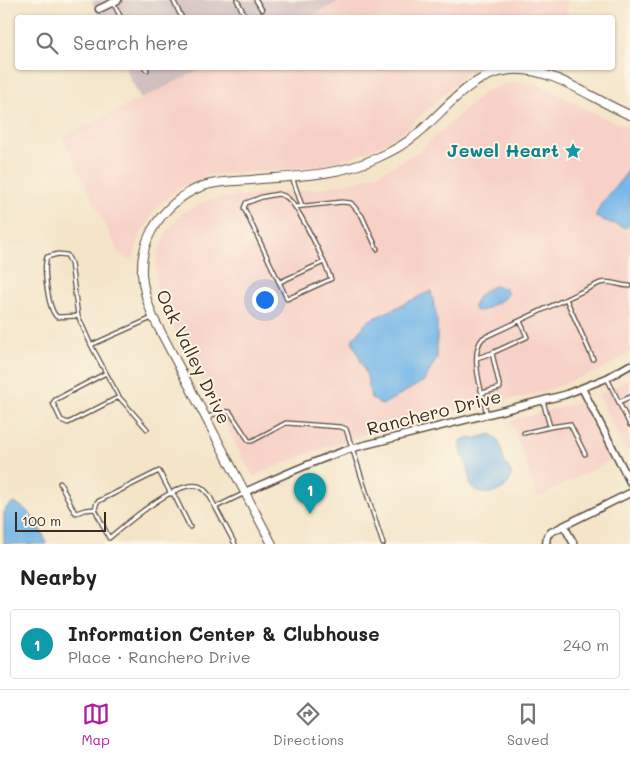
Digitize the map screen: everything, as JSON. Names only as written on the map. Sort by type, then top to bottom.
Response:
[{"type":"street","points":[[99,9],[115,1]]},
{"type":"street","name":"Oak Valley Drive","points":[[272,544],[153,317],[146,298],[141,267],[143,251],[157,222],[166,211],[187,194],[213,184],[337,172],[362,165],[406,143],[417,135],[464,90],[478,80],[488,75],[509,70],[530,70],[545,73],[630,115]]},
{"type":"street","name":"Ranchero Drive","points":[[245,492],[308,464],[353,448],[543,401],[607,378],[630,365]]},
{"type":"street","points":[[582,388],[630,482]]},
{"type":"street","points":[[546,544],[547,536],[630,493]]},
{"type":"street","points":[[564,526],[574,544]]},
{"type":"lane","points":[[173,0],[180,15]]},
{"type":"lane","points":[[237,0],[244,15]]},
{"type":"lane","points":[[256,0],[262,10]]},
{"type":"lane","points":[[115,1],[120,15]]},
{"type":"lane","points":[[291,177],[302,206]]},
{"type":"lane","points":[[278,194],[286,196],[295,207],[332,279],[287,300],[244,208],[246,203],[251,200],[278,194]]},
{"type":"lane","points":[[295,207],[342,202],[351,203],[362,216],[377,249]]},
{"type":"lane","points":[[78,316],[62,318],[53,314],[45,266],[47,257],[50,255],[62,254],[69,258],[78,316],[91,345],[119,397],[147,429]]},
{"type":"lane","points":[[280,282],[324,262]]},
{"type":"lane","points":[[487,415],[476,367],[479,342],[483,338],[600,283],[609,281],[620,286],[630,286]]},
{"type":"lane","points":[[566,299],[593,359]]},
{"type":"lane","points":[[91,345],[153,317]]},
{"type":"lane","points":[[477,358],[527,337],[520,321]]},
{"type":"lane","points":[[482,393],[500,388],[492,353]]},
{"type":"lane","points":[[106,373],[55,400],[53,403],[58,415],[61,420],[68,423],[119,397]]},
{"type":"lane","points":[[607,378],[630,425]]},
{"type":"lane","points":[[619,402],[630,397]]},
{"type":"lane","points":[[543,401],[550,427]]},
{"type":"lane","points":[[206,419],[219,412],[230,412],[249,441],[286,423],[346,429],[383,544]]},
{"type":"lane","points":[[524,433],[570,424],[585,454]]},
{"type":"lane","points":[[190,527],[172,493],[159,471],[97,502],[95,509],[109,538],[143,510],[172,493],[188,486],[196,485],[204,489],[216,507],[235,544]]},
{"type":"lane","points":[[60,483],[76,513],[95,509]]},
{"type":"lane","points":[[216,507],[245,492]]},
{"type":"shaded area","points":[[97,0],[342,0],[312,15],[99,15],[92,2]]},
{"type":"shaded area","points":[[342,0],[565,0],[568,15],[312,15]]},
{"type":"shaded area","points":[[126,70],[200,70],[141,99]]},
{"type":"shaded area","points":[[200,70],[472,70],[464,75],[407,129],[387,142],[366,152],[322,166],[207,176],[180,188],[162,202],[153,213],[139,237],[134,258],[129,261],[119,254],[63,137]]},
{"type":"shaded area","points":[[507,84],[535,84],[553,91],[593,113],[630,128],[630,353],[602,369],[554,388],[524,397],[501,400],[358,436],[301,456],[253,477],[162,305],[156,283],[156,265],[159,249],[167,232],[186,211],[210,199],[318,189],[357,181],[380,173],[420,150],[482,94]]},
{"type":"shaded area","points":[[630,378],[630,450],[626,452],[598,395]]},
{"type":"shaded area","points":[[580,402],[610,461],[538,497],[511,421]]},
{"type":"water","points":[[630,169],[630,225],[625,228],[595,217],[601,204]]},
{"type":"water","points":[[495,286],[505,288],[508,294],[506,297],[484,310],[476,311],[474,305],[478,297],[487,289]]},
{"type":"water","points":[[431,291],[437,319],[437,358],[424,381],[382,405],[371,398],[367,376],[352,340],[368,321]]},
{"type":"water","points":[[491,434],[499,443],[504,461],[511,474],[510,480],[503,488],[492,493],[486,493],[475,490],[470,484],[469,472],[460,443],[463,439]]},
{"type":"water","points":[[13,503],[19,505],[30,514],[38,525],[47,544],[4,544],[4,513],[7,507]]},
{"type":"place","name":"Jewel Heart","points":[[573,151]]},
{"type":"place","name":"Information Center & Clubhouse","points":[[310,514]]}]
